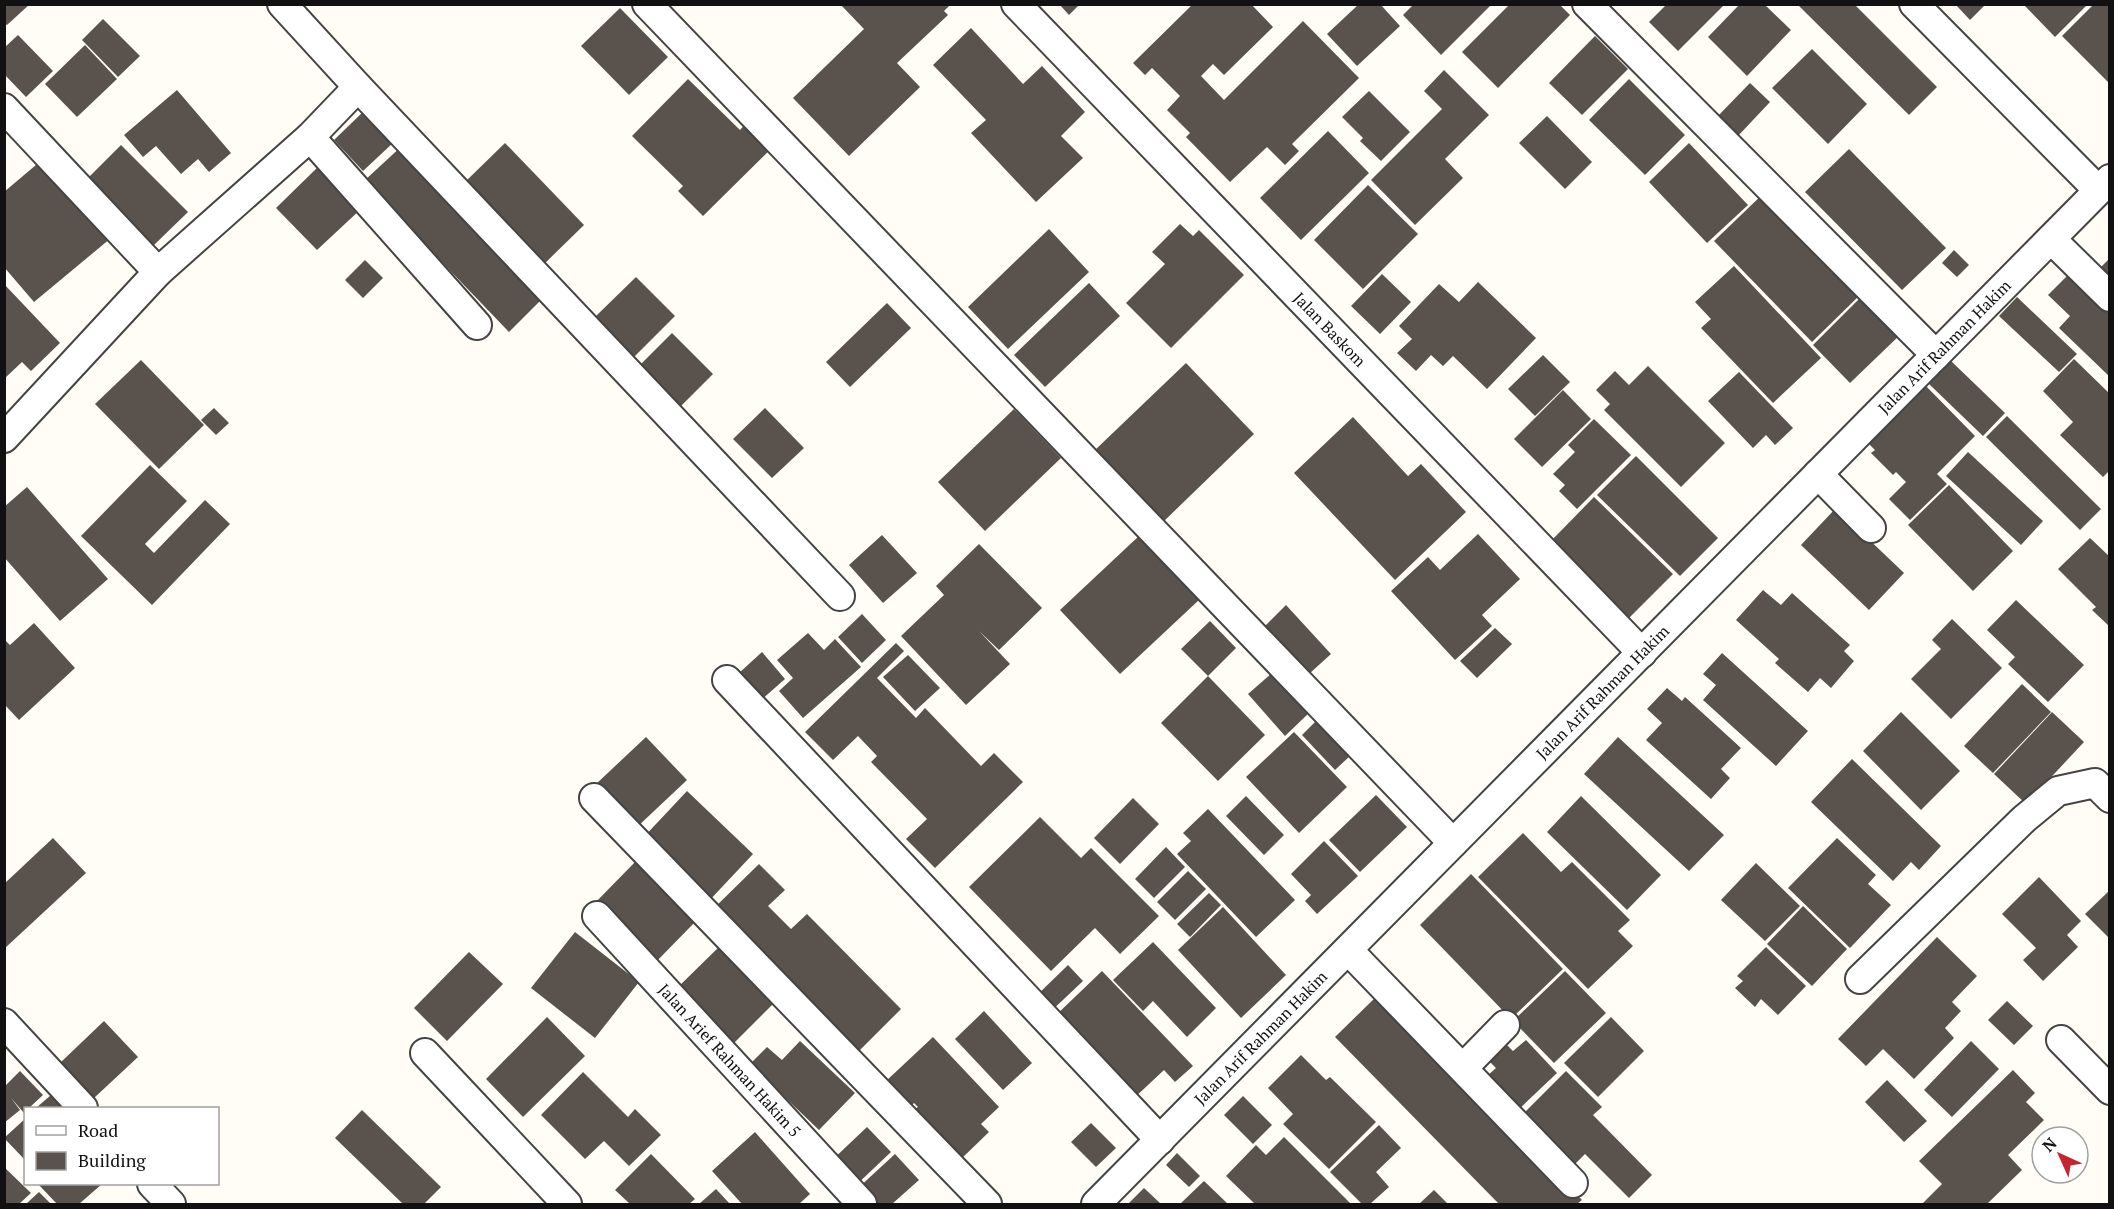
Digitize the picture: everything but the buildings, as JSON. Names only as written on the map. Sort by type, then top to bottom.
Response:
[{"type":"street","points":[[282,4],[840,596]]},
{"type":"street","points":[[647,4],[1453,843]]},
{"type":"street","name":"Jalan Baskom","points":[[1016,4],[1642,653]]},
{"type":"street","points":[[1587,4],[1936,355]]},
{"type":"street","points":[[1914,4],[2104,185]]},
{"type":"street","points":[[4,438],[158,272],[310,137],[358,87]]},
{"type":"street","points":[[4,108],[158,272]]},
{"type":"street","points":[[310,137],[477,325]]},
{"type":"street","name":"Jalan Arif Rahman Hakim","points":[[1096,1204],[2104,185]]},
{"type":"street","points":[[2051,239],[2109,297]]},
{"type":"street","points":[[1818,474],[1871,528]]},
{"type":"street","points":[[727,680],[1160,1140]]},
{"type":"street","points":[[1860,979],[2024,819],[2058,791],[2095,783],[2109,798]]},
{"type":"street","points":[[594,798],[987,1204]]},
{"type":"street","name":"Jalan Arief Rahman Hakim 5","points":[[597,916],[862,1204]]},
{"type":"street","points":[[1348,950],[1573,1183]]},
{"type":"street","points":[[4,1023],[82,1107]]},
{"type":"street","points":[[1463,1068],[1505,1025]]},
{"type":"street","points":[[2061,1040],[2109,1090]]},
{"type":"street","points":[[425,1053],[567,1204]]},
{"type":"street","points":[[153,1185],[171,1204]]}]
